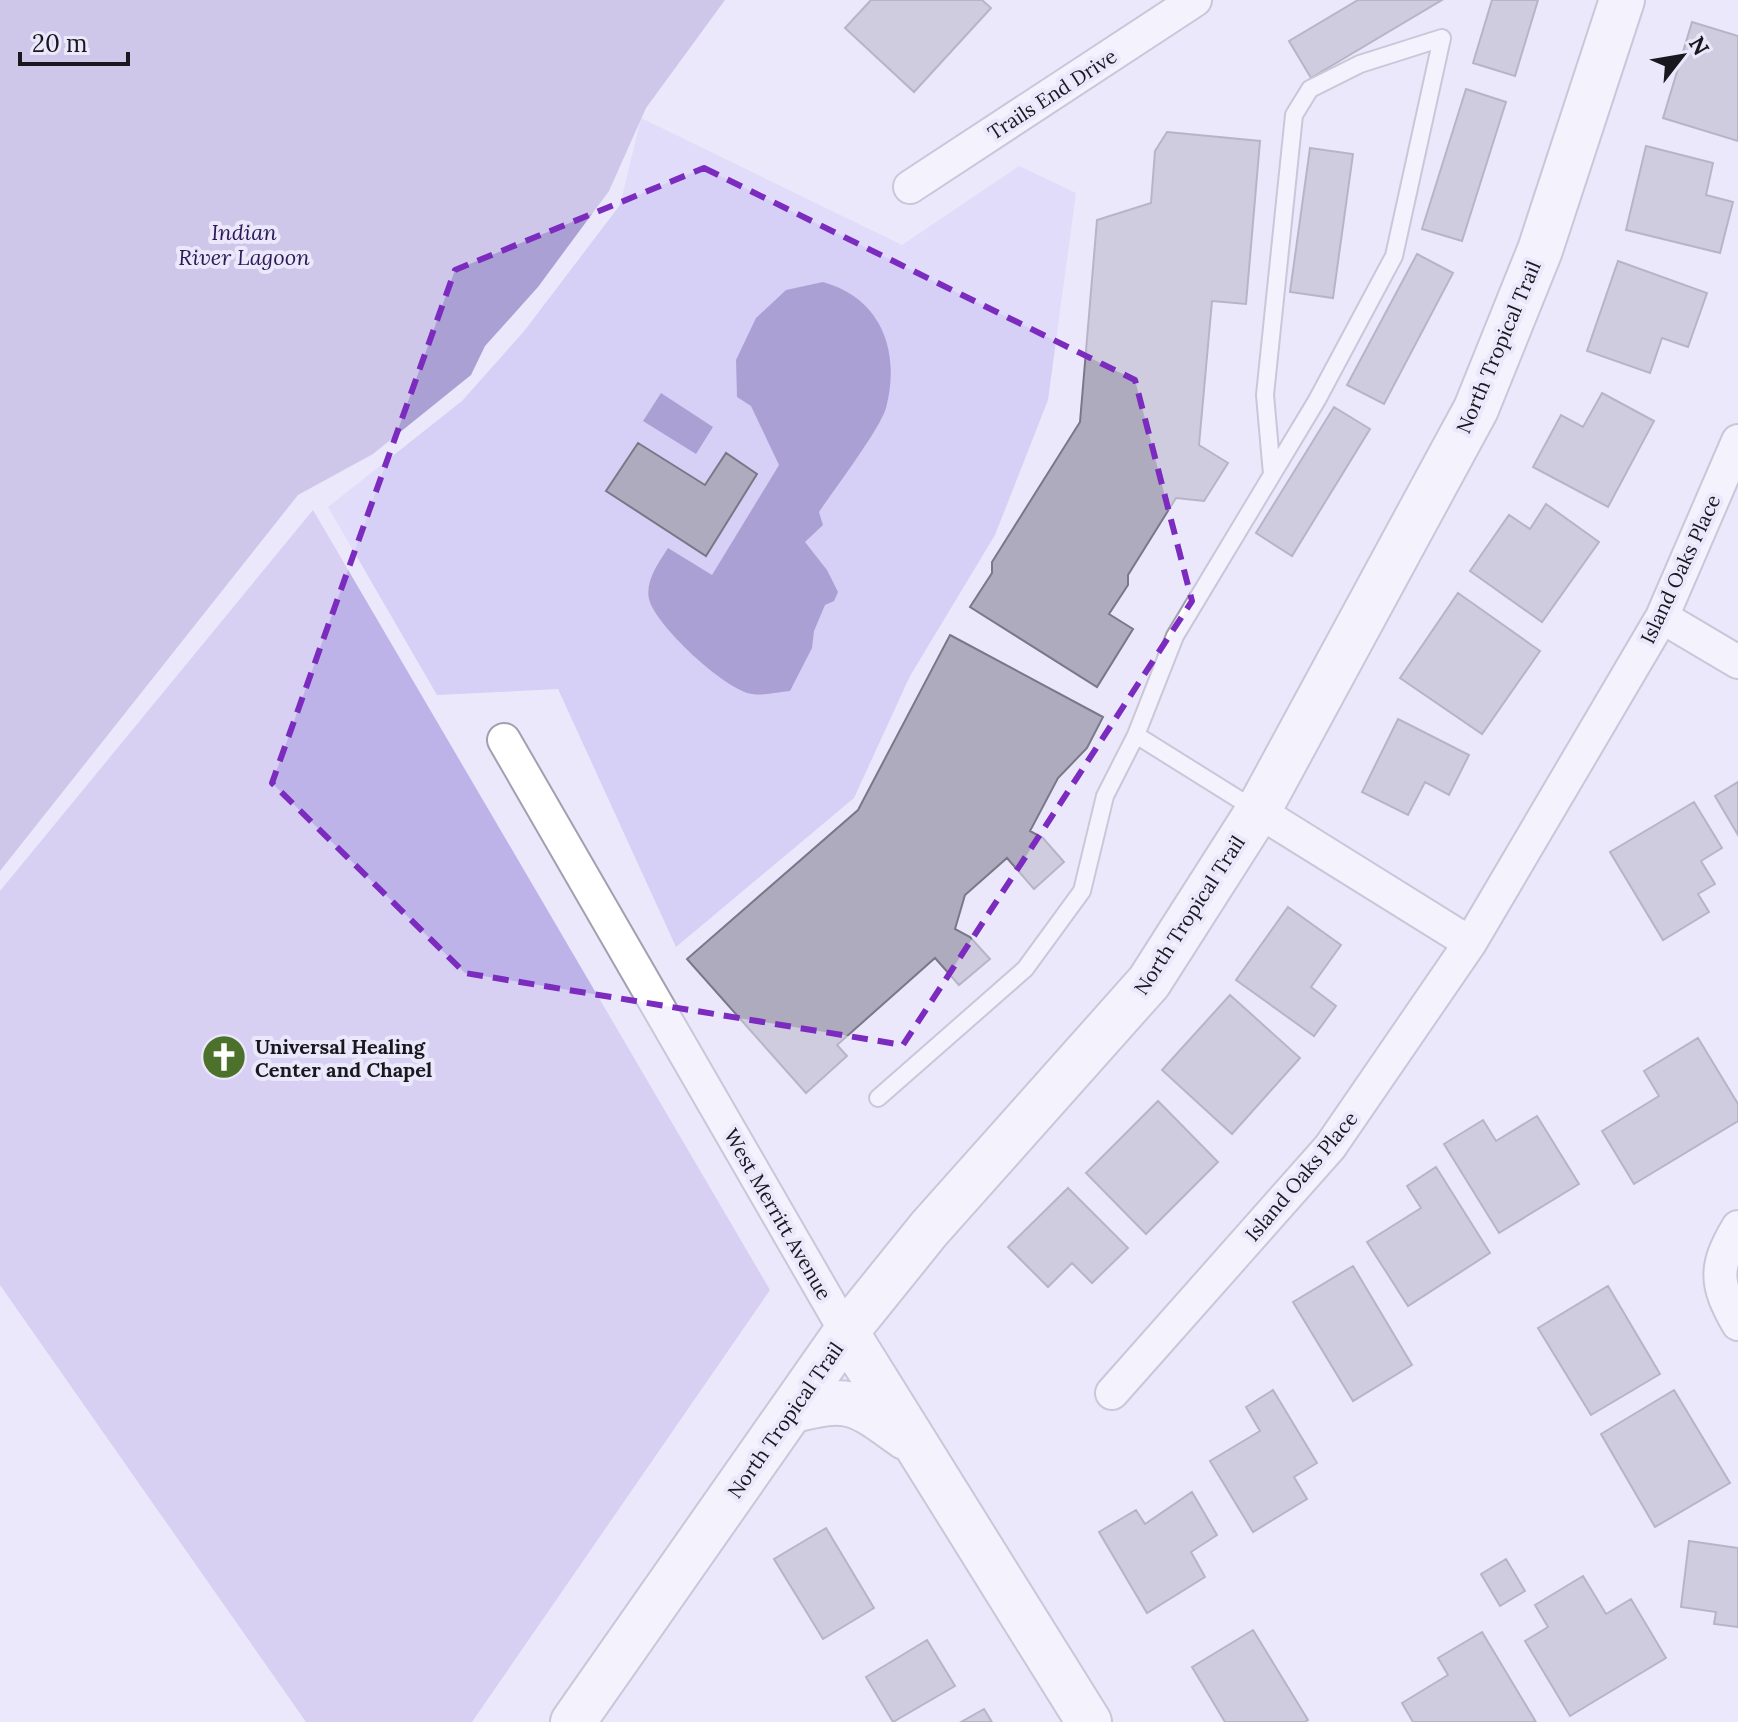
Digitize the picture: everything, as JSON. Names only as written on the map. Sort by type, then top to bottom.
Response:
[{"type":"street","name":"Trails End Drive","points":[[910,187],[1195,0]]},
{"type":"street","name":"North Tropical Trail","points":[[573,1722],[846,1332],[929,1229],[1149,982],[1258,811],[1476,409],[1540,250],[1622,0]]},
{"type":"street","name":"Island Oaks Place","points":[[1112,1393],[1330,1147],[1470,943],[1662,617],[1738,441]]},
{"type":"street","points":[[1662,617],[1738,662]]},
{"type":"street","name":"West Merritt Avenue","points":[[504,740],[846,1332],[1089,1722]]},
{"type":"street","points":[[1258,811],[1470,943]]},
{"type":"street","points":[[1738,1227],[1725,1249],[1718,1277],[1725,1302],[1738,1324]]},
{"type":"street","points":[[791,1411],[827,1401],[847,1401],[872,1413],[916,1444]]},
{"type":"lane","points":[[878,1098],[1025,969],[1082,891],[1105,796],[1136,735],[1175,636],[1272,474],[1394,256],[1442,38],[1360,64],[1310,89],[1294,115],[1265,395],[1272,474]]},
{"type":"lane","points":[[1136,735],[1258,811]]},
{"type":"highlighted area","points":[[704,168],[1135,380],[1192,601],[903,1045],[465,973],[272,783],[455,270]]},
{"type":"shaded area","points":[[641,118],[902,245],[1019,166],[1076,193],[1048,400],[995,535],[910,676],[854,798],[676,947],[558,689],[437,695],[328,507],[462,401],[525,330],[620,205]]},
{"type":"shaded area","points":[[313,510],[770,1290],[472,1722],[306,1722],[0,1285],[0,891]]},
{"type":"water","name":"Indian River Lagoon","points":[[0,0],[725,0],[646,108],[609,191],[538,287],[485,346],[471,375],[373,454],[298,495],[0,871]]},
{"type":"water","points":[[823,282],[859,300],[872,314],[888,347],[890,387],[882,418],[819,512],[823,525],[805,542],[827,570],[838,592],[834,601],[825,605],[814,631],[812,648],[790,691],[752,694],[726,682],[677,640],[654,610],[649,599],[649,585],[668,548],[712,575],[779,465],[751,406],[737,397],[736,360],[756,318],[786,290]]},
{"type":"water","points":[[661,393],[713,427],[696,454],[643,421]]},
{"type":"building","points":[[871,0],[982,0],[991,8],[914,92],[845,28]]},
{"type":"building","points":[[1358,0],[1442,0],[1311,78],[1289,41]]},
{"type":"building","points":[[1492,0],[1538,0],[1515,76],[1473,63]]},
{"type":"building","points":[[1692,22],[1738,36],[1738,141],[1663,118]]},
{"type":"building","points":[[1466,89],[1506,102],[1462,241],[1422,229]]},
{"type":"building","points":[[1167,132],[1260,141],[1246,304],[1212,301],[1199,445],[1228,463],[1204,501],[1176,498],[1128,575],[1128,585],[1109,614],[1133,629],[1097,687],[970,607],[992,573],[992,562],[1080,422],[1097,220],[1151,203],[1155,151]]},
{"type":"building","points":[[1646,146],[1713,163],[1706,195],[1733,202],[1720,253],[1626,230]]},
{"type":"building","points":[[1310,148],[1353,154],[1333,298],[1290,292]]},
{"type":"building","points":[[1417,254],[1453,273],[1384,404],[1347,385]]},
{"type":"building","points":[[1618,261],[1707,293],[1688,347],[1662,338],[1650,373],[1587,351]]},
{"type":"building","points":[[1602,393],[1654,421],[1608,507],[1533,467],[1561,415],[1583,427]]},
{"type":"building","points":[[1334,407],[1370,429],[1292,556],[1256,533]]},
{"type":"building","points":[[638,443],[705,485],[726,453],[757,474],[706,556],[606,491]]},
{"type":"building","points":[[1546,504],[1599,542],[1542,622],[1470,571],[1509,515],[1530,529]]},
{"type":"building","points":[[1458,593],[1540,651],[1482,734],[1400,678]]},
{"type":"building","points":[[950,635],[1103,717],[1087,748],[1058,778],[1030,831],[1043,838],[1064,862],[1034,889],[1007,858],[965,895],[955,929],[970,937],[990,959],[959,985],[935,958],[837,1045],[847,1056],[806,1093],[687,959],[858,810]]},
{"type":"building","points":[[1398,719],[1469,755],[1449,795],[1425,782],[1408,815],[1362,792]]},
{"type":"building","points":[[1738,782],[1738,835],[1715,796]]},
{"type":"building","points":[[1694,802],[1722,848],[1701,861],[1715,884],[1698,894],[1709,912],[1663,940],[1610,852]]},
{"type":"building","points":[[1288,907],[1341,945],[1311,987],[1336,1006],[1314,1036],[1236,980]]},
{"type":"building","points":[[1230,995],[1300,1058],[1232,1134],[1162,1070]]},
{"type":"building","points":[[1698,1038],[1738,1104],[1738,1121],[1634,1184],[1602,1131],[1659,1096],[1644,1071]]},
{"type":"building","points":[[1158,1101],[1218,1162],[1146,1234],[1086,1173]]},
{"type":"building","points":[[1537,1116],[1579,1184],[1499,1233],[1444,1144],[1483,1120],[1496,1141]]},
{"type":"building","points":[[1436,1167],[1490,1253],[1408,1306],[1367,1242],[1421,1208],[1407,1186]]},
{"type":"building","points":[[1068,1188],[1128,1248],[1092,1283],[1072,1263],[1048,1287],[1008,1247]]},
{"type":"building","points":[[1353,1266],[1412,1365],[1353,1401],[1293,1302]]},
{"type":"building","points":[[1608,1286],[1660,1374],[1591,1415],[1538,1328]]},
{"type":"building","points":[[1273,1390],[1317,1463],[1294,1477],[1307,1499],[1253,1532],[1210,1461],[1260,1431],[1246,1407]]},
{"type":"building","points":[[1674,1390],[1730,1483],[1655,1527],[1601,1434]]},
{"type":"building","points":[[1192,1492],[1217,1535],[1191,1552],[1205,1577],[1147,1613],[1099,1532],[1136,1510],[1145,1524]]},
{"type":"building","points":[[826,1528],[874,1608],[823,1639],[774,1559]]},
{"type":"building","points":[[1689,1541],[1738,1548],[1738,1627],[1714,1624],[1716,1612],[1681,1607]]},
{"type":"building","points":[[1506,1559],[1525,1591],[1500,1606],[1481,1574]]},
{"type":"building","points":[[1583,1576],[1606,1614],[1631,1599],[1666,1658],[1570,1716],[1525,1641],[1548,1627],[1535,1605]]},
{"type":"building","points":[[1253,1630],[1308,1720],[1305,1722],[1225,1722],[1192,1667]]},
{"type":"building","points":[[1482,1632],[1536,1722],[1413,1722],[1402,1703],[1448,1675],[1438,1658]]},
{"type":"building","points":[[927,1640],[955,1686],[893,1722],[866,1677]]},
{"type":"building","points":[[984,1709],[992,1722],[961,1722]]},
{"type":"place","name":"Universal Healing Center and Chapel","points":[[224,1057]]}]
